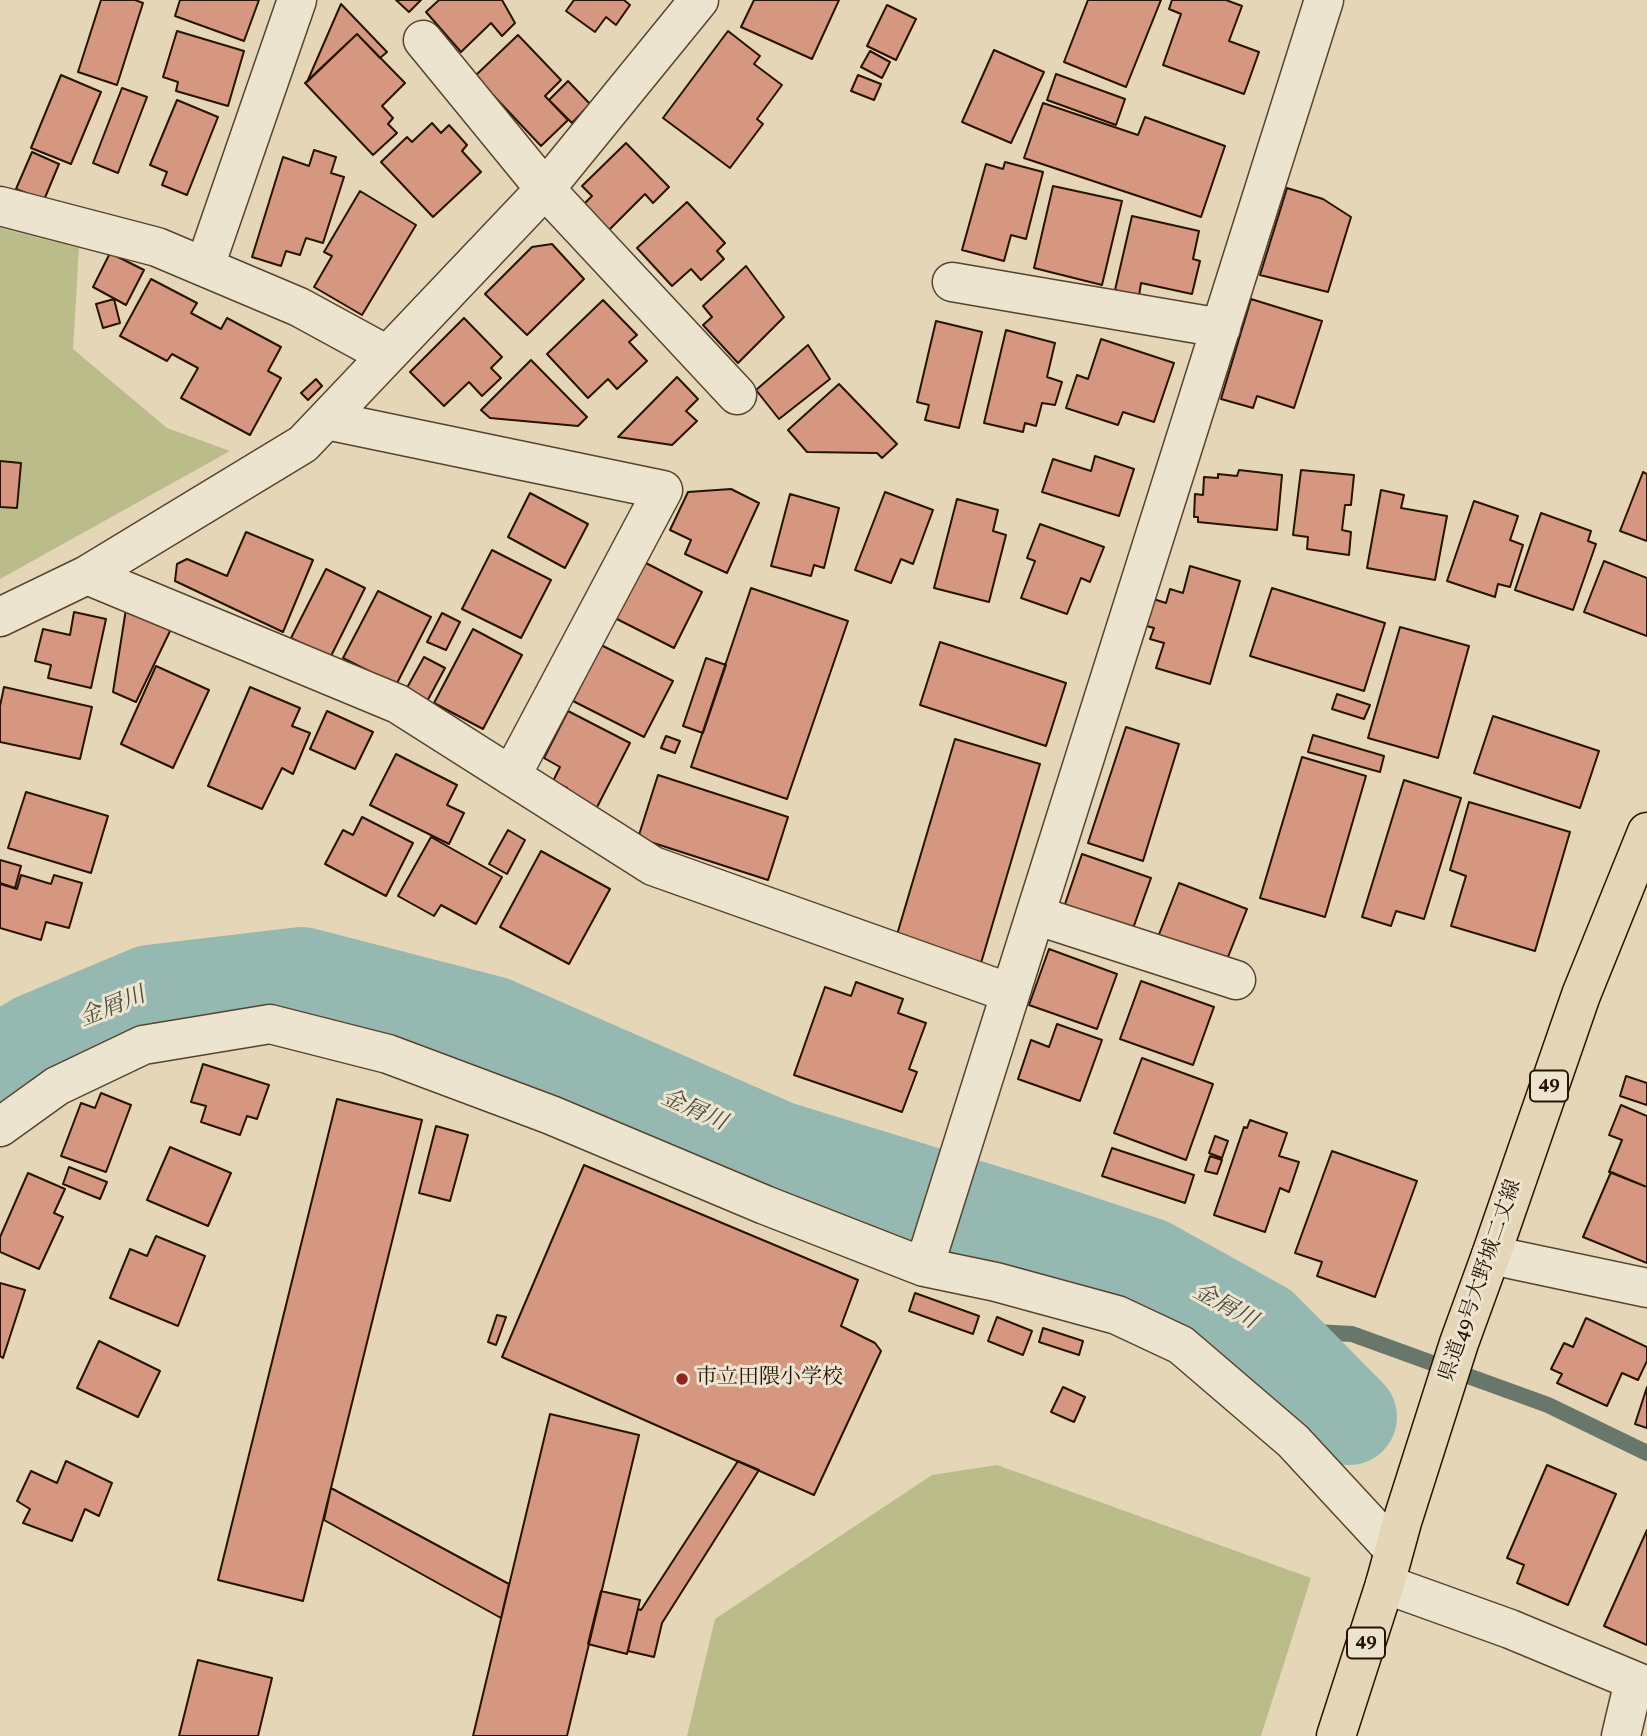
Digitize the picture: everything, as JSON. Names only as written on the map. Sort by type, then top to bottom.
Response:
[{"type":"main road","name":"県道49号大野城二丈線","points":[[1336,1736],[1397,1562],[1459,1343],[1581,995],[1645,842]]},
{"type":"street","points":[[205,266],[297,0]]},
{"type":"street","points":[[0,617],[86,575],[303,444],[545,189],[699,0]]},
{"type":"street","points":[[928,1255],[1324,0]]},
{"type":"street","points":[[423,40],[545,189],[737,395]]},
{"type":"street","points":[[0,206],[158,247],[299,307],[387,355]]},
{"type":"street","points":[[952,282],[1221,328]]},
{"type":"street","points":[[326,420],[663,490],[511,776]]},
{"type":"street","points":[[86,575],[398,704],[653,866],[1010,993]]},
{"type":"street","points":[[1035,915],[1236,980]]},
{"type":"street","points":[[0,1127],[57,1086],[144,1045],[270,1024],[388,1054],[551,1115],[765,1205],[928,1255],[996,1282],[1117,1315],[1181,1345],[1293,1441],[1397,1562],[1510,1629],[1640,1684],[1621,1736]]},
{"type":"street","points":[[1491,1255],[1647,1288]]},
{"type":"green space","points":[[0,228],[79,248],[73,349],[167,428],[230,451],[0,579]]},
{"type":"green space","points":[[997,1465],[1311,1578],[1261,1736],[687,1736],[715,1619],[932,1475]]},
{"type":"building","points":[[101,0],[135,0],[143,3],[117,85],[78,72]]},
{"type":"building","points":[[180,0],[259,0],[244,41],[175,16]]},
{"type":"building","points":[[396,0],[421,0],[409,12]]},
{"type":"building","points":[[439,0],[502,0],[515,23],[502,36],[491,23],[461,52],[426,12]]},
{"type":"building","points":[[574,0],[624,0],[630,5],[616,25],[606,17],[595,32],[566,11]]},
{"type":"building","points":[[754,0],[839,0],[812,59],[741,27]]},
{"type":"building","points":[[1088,0],[1161,0],[1126,87],[1064,62]]},
{"type":"building","points":[[1172,0],[1226,0],[1242,6],[1229,41],[1259,52],[1244,94],[1163,65],[1181,14],[1169,9]]},
{"type":"building","points":[[341,4],[387,52],[380,58],[357,34],[307,82]]},
{"type":"building","points":[[887,5],[916,19],[896,60],[867,46]]},
{"type":"building","points":[[177,31],[244,51],[228,106],[176,91],[178,82],[163,77]]},
{"type":"building","points":[[728,31],[760,56],[754,64],[782,85],[757,119],[763,124],[730,168],[663,118]]},
{"type":"building","points":[[357,34],[405,83],[382,106],[393,118],[388,124],[397,133],[373,155],[305,83]]},
{"type":"building","points":[[518,35],[561,80],[545,96],[568,120],[541,146],[475,76]]},
{"type":"building","points":[[994,50],[1044,72],[1011,143],[962,122]]},
{"type":"building","points":[[870,51],[890,62],[882,78],[861,67]]},
{"type":"building","points":[[1056,74],[1125,99],[1116,125],[1047,100]]},
{"type":"building","points":[[61,75],[101,92],[71,164],[31,148]]},
{"type":"building","points":[[858,75],[881,84],[874,100],[851,91]]},
{"type":"building","points":[[568,81],[590,104],[572,123],[549,100]]},
{"type":"building","points":[[122,88],[147,97],[118,173],[93,163]]},
{"type":"building","points":[[177,100],[218,117],[187,195],[162,185],[167,172],[150,165]]},
{"type":"building","points":[[1043,103],[1138,135],[1145,117],[1225,146],[1201,217],[1024,158]]},
{"type":"building","points":[[432,123],[441,133],[449,125],[467,145],[462,151],[481,172],[433,217],[381,162],[407,137],[412,142]]},
{"type":"building","points":[[626,143],[669,187],[653,203],[645,194],[608,231],[583,205],[592,196],[582,186]]},
{"type":"building","points":[[314,150],[336,157],[331,173],[344,177],[323,243],[306,238],[300,255],[286,251],[281,266],[252,257],[283,157],[309,166]]},
{"type":"building","points":[[32,152],[59,164],[44,200],[16,189]]},
{"type":"building","points":[[1005,162],[1043,172],[1026,239],[1011,235],[1004,261],[962,250],[986,164],[1003,169]]},
{"type":"building","points":[[1053,186],[1122,201],[1102,285],[1034,268]]},
{"type":"building","points":[[1287,188],[1323,199],[1351,217],[1328,292],[1260,275]]},
{"type":"building","points":[[360,191],[416,225],[362,315],[314,287],[332,256],[324,252]]},
{"type":"building","points":[[687,202],[725,243],[717,251],[724,259],[701,280],[691,269],[672,286],[637,248]]},
{"type":"building","points":[[1132,216],[1199,231],[1193,259],[1200,261],[1192,294],[1141,283],[1139,296],[1115,290]]},
{"type":"building","points":[[552,244],[584,279],[527,335],[485,294],[532,247]]},
{"type":"building","points":[[110,253],[144,270],[126,305],[93,287]]},
{"type":"building","points":[[746,266],[784,317],[738,363],[703,325],[712,317],[703,306]]},
{"type":"building","points":[[151,279],[197,303],[191,313],[221,329],[227,318],[281,347],[268,371],[281,378],[250,435],[181,398],[198,368],[172,354],[167,361],[120,336]]},
{"type":"building","points":[[114,299],[120,323],[103,328],[96,304]]},
{"type":"building","points":[[1251,299],[1322,321],[1294,408],[1257,396],[1253,408],[1221,399]]},
{"type":"building","points":[[603,300],[637,335],[629,342],[647,361],[617,389],[608,379],[588,398],[547,354]]},
{"type":"building","points":[[464,318],[502,357],[491,368],[501,378],[482,396],[469,382],[444,406],[410,372]]},
{"type":"building","points":[[936,321],[982,332],[959,428],[925,420],[929,405],[917,402]]},
{"type":"building","points":[[1006,330],[1055,343],[1047,377],[1062,382],[1055,405],[1042,403],[1036,426],[1025,423],[1023,432],[984,423]]},
{"type":"building","points":[[1101,339],[1174,363],[1154,422],[1123,412],[1118,425],[1066,408],[1077,375],[1088,379]]},
{"type":"building","points":[[808,345],[830,379],[779,419],[756,390]]},
{"type":"building","points":[[531,360],[587,417],[578,426],[490,418],[481,410]]},
{"type":"building","points":[[677,377],[698,399],[686,411],[697,421],[672,445],[618,437]]},
{"type":"building","points":[[316,379],[322,386],[308,400],[301,393]]},
{"type":"building","points":[[839,384],[897,444],[882,458],[877,453],[807,452],[788,430]]},
{"type":"building","points":[[1095,456],[1134,469],[1119,516],[1042,492],[1053,459],[1091,471]]},
{"type":"building","points":[[0,461],[21,463],[17,508],[0,507]]},
{"type":"building","points":[[1239,470],[1282,475],[1277,530],[1198,522],[1198,517],[1194,517],[1195,494],[1203,495],[1204,477],[1218,478],[1218,474],[1237,476]]},
{"type":"building","points":[[1301,470],[1354,475],[1351,505],[1345,505],[1342,530],[1351,532],[1349,555],[1307,549],[1308,537],[1293,535]]},
{"type":"building","points":[[1643,472],[1647,474],[1647,541],[1620,531]]},
{"type":"building","points":[[731,489],[759,503],[727,573],[685,554],[691,540],[670,530],[688,492]]},
{"type":"building","points":[[1381,490],[1404,495],[1401,508],[1447,516],[1435,580],[1367,568]]},
{"type":"building","points":[[885,492],[933,510],[913,564],[901,559],[891,583],[855,570]]},
{"type":"building","points":[[530,493],[588,524],[565,568],[508,537]]},
{"type":"building","points":[[790,494],[839,508],[824,568],[814,565],[811,576],[771,566]]},
{"type":"building","points":[[957,499],[998,510],[993,531],[1006,535],[989,602],[934,588]]},
{"type":"building","points":[[1474,501],[1518,516],[1510,540],[1523,545],[1510,587],[1498,584],[1495,597],[1447,581]]},
{"type":"building","points":[[1541,513],[1591,531],[1588,541],[1596,544],[1573,610],[1515,590]]},
{"type":"building","points":[[1040,524],[1104,547],[1090,582],[1081,578],[1067,614],[1021,598],[1035,561],[1027,558]]},
{"type":"building","points":[[246,532],[313,560],[283,632],[175,581],[177,564],[187,559],[227,576]]},
{"type":"building","points":[[492,550],[551,580],[521,638],[462,609]]},
{"type":"building","points":[[642,561],[702,592],[674,648],[613,617]]},
{"type":"building","points":[[1604,561],[1647,578],[1647,636],[1584,612]]},
{"type":"building","points":[[1190,566],[1240,581],[1210,684],[1156,668],[1164,643],[1150,639],[1154,628],[1139,624],[1147,597],[1166,603],[1170,589],[1183,593]]},
{"type":"building","points":[[326,569],[365,588],[330,658],[291,638]]},
{"type":"building","points":[[751,588],[848,621],[787,799],[691,767]]},
{"type":"building","points":[[1272,588],[1385,623],[1364,691],[1250,656]]},
{"type":"building","points":[[378,591],[431,617],[396,685],[343,658]]},
{"type":"building","points":[[126,609],[171,629],[136,702],[113,692]]},
{"type":"building","points":[[74,612],[106,619],[91,688],[48,678],[51,665],[35,661],[43,629],[70,635]]},
{"type":"building","points":[[442,613],[460,622],[446,650],[427,642]]},
{"type":"building","points":[[1400,627],[1469,646],[1438,758],[1368,738]]},
{"type":"building","points":[[473,629],[522,655],[483,729],[434,703]]},
{"type":"building","points":[[940,642],[1066,683],[1046,746],[920,705]]},
{"type":"building","points":[[601,645],[673,681],[644,737],[573,701]]},
{"type":"building","points":[[424,657],[445,668],[424,707],[403,695]]},
{"type":"building","points":[[706,658],[726,665],[703,733],[683,726]]},
{"type":"building","points":[[156,666],[209,690],[173,768],[121,744]]},
{"type":"building","points":[[4,687],[92,707],[80,759],[0,742],[0,706]]},
{"type":"building","points":[[250,687],[300,708],[292,726],[310,733],[293,774],[282,768],[262,809],[208,786]]},
{"type":"building","points":[[1337,694],[1370,705],[1364,719],[1332,709]]},
{"type":"building","points":[[327,711],[373,732],[355,769],[310,749]]},
{"type":"building","points":[[568,711],[630,743],[594,813],[563,797],[567,788],[553,781],[560,767],[544,758]]},
{"type":"building","points":[[1493,716],[1599,751],[1580,808],[1474,773]]},
{"type":"building","points":[[1126,727],[1179,744],[1143,861],[1088,843]]},
{"type":"building","points":[[1313,735],[1384,756],[1380,772],[1308,752]]},
{"type":"building","points":[[666,736],[680,741],[675,753],[661,748]]},
{"type":"building","points":[[955,739],[1040,764],[981,963],[896,938]]},
{"type":"building","points":[[396,754],[457,785],[447,805],[464,813],[449,844],[370,805]]},
{"type":"building","points":[[1302,757],[1366,776],[1325,917],[1260,898]]},
{"type":"building","points":[[658,775],[788,817],[768,880],[638,838]]},
{"type":"building","points":[[1404,780],[1461,798],[1424,919],[1396,911],[1391,926],[1362,917]]},
{"type":"building","points":[[26,792],[108,816],[91,873],[8,848]]},
{"type":"building","points":[[1469,802],[1570,832],[1535,951],[1451,926],[1466,876],[1450,870]]},
{"type":"building","points":[[362,817],[413,843],[386,896],[325,864],[343,830],[353,835]]},
{"type":"building","points":[[508,830],[525,840],[507,874],[489,864]]},
{"type":"building","points":[[431,837],[502,877],[476,924],[441,905],[434,916],[398,896]]},
{"type":"building","points":[[541,851],[610,889],[569,964],[500,927]]},
{"type":"building","points":[[1082,854],[1151,878],[1131,934],[1063,910]]},
{"type":"building","points":[[0,860],[21,866],[15,888],[0,883]]},
{"type":"building","points":[[21,875],[51,884],[54,875],[82,883],[69,928],[46,922],[41,940],[0,928],[0,884],[17,889]]},
{"type":"building","points":[[1179,883],[1247,909],[1224,967],[1156,942]]},
{"type":"building","points":[[1049,949],[1117,974],[1097,1029],[1029,1005]]},
{"type":"building","points":[[1141,981],[1214,1007],[1193,1065],[1120,1039]]},
{"type":"building","points":[[856,982],[903,999],[898,1013],[926,1023],[909,1069],[917,1072],[902,1112],[794,1075],[825,987],[851,996]]},
{"type":"building","points":[[1057,1024],[1102,1040],[1080,1101],[1018,1079],[1031,1040],[1049,1047]]},
{"type":"building","points":[[1142,1058],[1213,1084],[1186,1160],[1114,1133]]},
{"type":"building","points":[[203,1064],[269,1085],[257,1119],[247,1116],[240,1135],[201,1122],[206,1106],[191,1102]]},
{"type":"building","points":[[1626,1076],[1647,1083],[1647,1105],[1620,1096]]},
{"type":"building","points":[[101,1093],[131,1105],[106,1172],[61,1156],[81,1103],[95,1108]]},
{"type":"building","points":[[337,1099],[422,1120],[303,1601],[218,1580]]},
{"type":"building","points":[[1621,1105],[1647,1116],[1647,1187],[1609,1172],[1622,1140],[1609,1135]]},
{"type":"building","points":[[1250,1120],[1287,1133],[1279,1156],[1299,1162],[1289,1192],[1280,1188],[1265,1232],[1214,1215],[1244,1127],[1247,1128]]},
{"type":"building","points":[[436,1126],[468,1135],[450,1201],[419,1193]]},
{"type":"building","points":[[1215,1136],[1228,1141],[1222,1158],[1209,1153]]},
{"type":"building","points":[[170,1147],[231,1173],[208,1226],[147,1200]]},
{"type":"building","points":[[1112,1148],[1194,1175],[1185,1203],[1102,1176]]},
{"type":"building","points":[[1332,1151],[1417,1181],[1375,1297],[1317,1276],[1322,1262],[1295,1253]]},
{"type":"building","points":[[1210,1156],[1222,1160],[1217,1174],[1205,1171]]},
{"type":"building","points":[[584,1165],[858,1280],[841,1326],[875,1343],[881,1351],[814,1495],[502,1357]]},
{"type":"building","points":[[69,1167],[107,1182],[100,1199],[63,1184]]},
{"type":"building","points":[[1611,1172],[1647,1187],[1647,1263],[1583,1237]]},
{"type":"building","points":[[28,1173],[65,1189],[54,1213],[63,1217],[39,1269],[0,1252],[0,1237]]},
{"type":"building","points":[[156,1236],[205,1256],[178,1326],[110,1298],[130,1249],[147,1256]]},
{"type":"building","points":[[0,1283],[25,1290],[3,1358],[0,1356]]},
{"type":"building","points":[[915,1293],[979,1316],[973,1334],[909,1311]]},
{"type":"building","points":[[497,1315],[506,1317],[496,1345],[488,1342]]},
{"type":"building","points":[[997,1317],[1032,1331],[1023,1355],[988,1341]]},
{"type":"building","points":[[1586,1318],[1647,1347],[1647,1361],[1638,1380],[1622,1373],[1607,1406],[1557,1383],[1562,1374],[1551,1369],[1564,1343],[1573,1347]]},
{"type":"building","points":[[1043,1328],[1083,1341],[1079,1355],[1039,1342]]},
{"type":"building","points":[[99,1341],[160,1371],[138,1417],[77,1388]]},
{"type":"building","points":[[1063,1387],[1085,1397],[1074,1422],[1051,1412]]},
{"type":"building","points":[[1647,1387],[1647,1428],[1635,1424]]},
{"type":"building","points":[[550,1414],[639,1435],[567,1736],[473,1736]]},
{"type":"building","points":[[66,1461],[112,1483],[99,1516],[85,1509],[72,1541],[23,1523],[30,1509],[17,1501],[31,1471],[57,1483]]},
{"type":"building","points":[[738,1461],[759,1470],[662,1623],[654,1657],[628,1651],[638,1609],[641,1610]]},
{"type":"building","points":[[1547,1465],[1616,1494],[1568,1605],[1517,1583],[1524,1565],[1507,1558]]},
{"type":"building","points":[[331,1488],[509,1584],[501,1618],[324,1520]]},
{"type":"building","points":[[1647,1530],[1647,1645],[1604,1626]]},
{"type":"building","points":[[601,1591],[640,1600],[627,1654],[588,1644]]},
{"type":"building","points":[[198,1660],[272,1678],[258,1736],[179,1736]]},
{"type":"waterway","name":"金屑川","points":[[0,1063],[36,1041],[150,993],[302,975],[492,1024],[778,1149],[1147,1265],[1262,1329],[1349,1417]]},
{"type":"waterway","points":[[1262,1329],[1352,1334],[1548,1405],[1647,1453]]},
{"type":"place","name":"市立田隈小学校","points":[[682,1379]]}]
